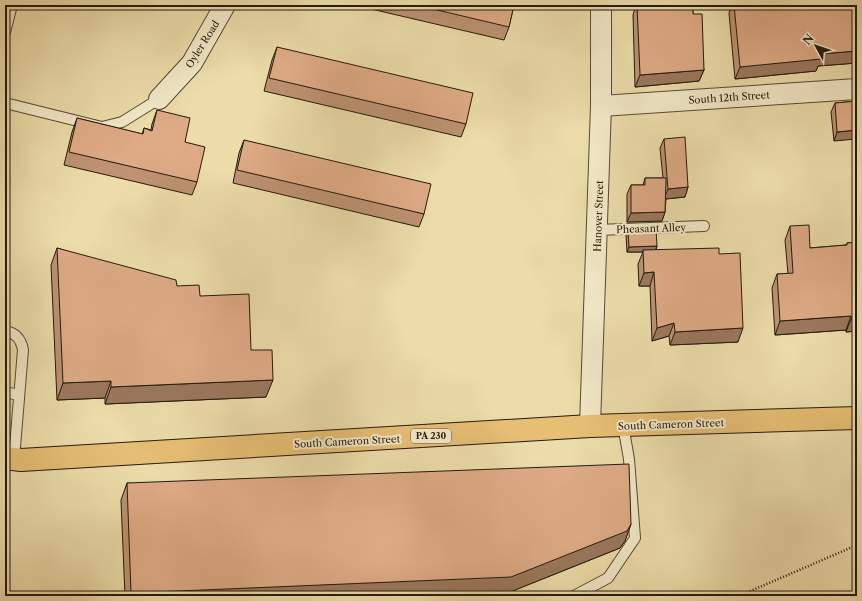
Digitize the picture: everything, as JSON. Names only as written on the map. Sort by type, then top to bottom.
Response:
[{"type":"main road","name":"South Cameron Street","points":[[10,459],[590,426],[857,418]]},
{"type":"street","name":"Oyler Road","points":[[159,99],[192,63],[225,5]]},
{"type":"street","name":"Hanover Street","points":[[590,426],[601,106],[601,5]]},
{"type":"street","name":"South 12th Street","points":[[601,106],[857,89]]},
{"type":"lane","points":[[5,32],[12,5]]},
{"type":"lane","points":[[5,103],[102,126],[122,122],[159,99]]},
{"type":"lane","name":"Pheasant Alley","points":[[597,230],[704,226]]},
{"type":"lane","points":[[5,331],[12,332],[21,340],[22,345],[19,395],[10,459]]},
{"type":"lane","points":[[5,392],[19,395]]},
{"type":"lane","points":[[574,596],[608,578],[635,538],[629,459],[623,425]]},
{"type":"path","points":[[739,596],[857,545]]},
{"type":"building","points":[[416,5],[514,5],[509,27]]},
{"type":"building","points":[[637,5],[693,5],[693,14],[702,14],[704,70],[640,75]]},
{"type":"building","points":[[734,5],[857,5],[857,51],[820,54],[821,59],[740,67]]},
{"type":"building","points":[[277,47],[473,93],[466,124],[269,78]]},
{"type":"building","points":[[857,101],[857,130],[837,132],[835,103]]},
{"type":"building","points":[[157,110],[190,118],[185,142],[205,147],[197,182],[69,152],[77,118],[143,134],[144,128],[152,131]]},
{"type":"building","points":[[685,137],[688,187],[668,189],[664,139]]},
{"type":"building","points":[[244,140],[431,184],[424,214],[237,170]]},
{"type":"building","points":[[645,178],[666,178],[665,212],[631,213],[631,185],[645,185]]},
{"type":"building","points":[[809,225],[810,248],[847,245],[847,243],[857,242],[857,318],[851,319],[851,316],[780,321],[777,274],[793,273],[790,226]]},
{"type":"building","points":[[656,229],[657,246],[629,247],[628,231]]},
{"type":"building","points":[[57,248],[176,280],[177,286],[199,285],[200,296],[249,294],[251,350],[272,350],[273,380],[111,387],[111,381],[63,383]]},
{"type":"building","points":[[719,248],[719,254],[740,253],[743,328],[675,332],[674,323],[657,328],[654,272],[644,273],[643,250]]},
{"type":"building","points":[[629,464],[631,524],[627,531],[511,577],[131,593],[127,483]]}]
